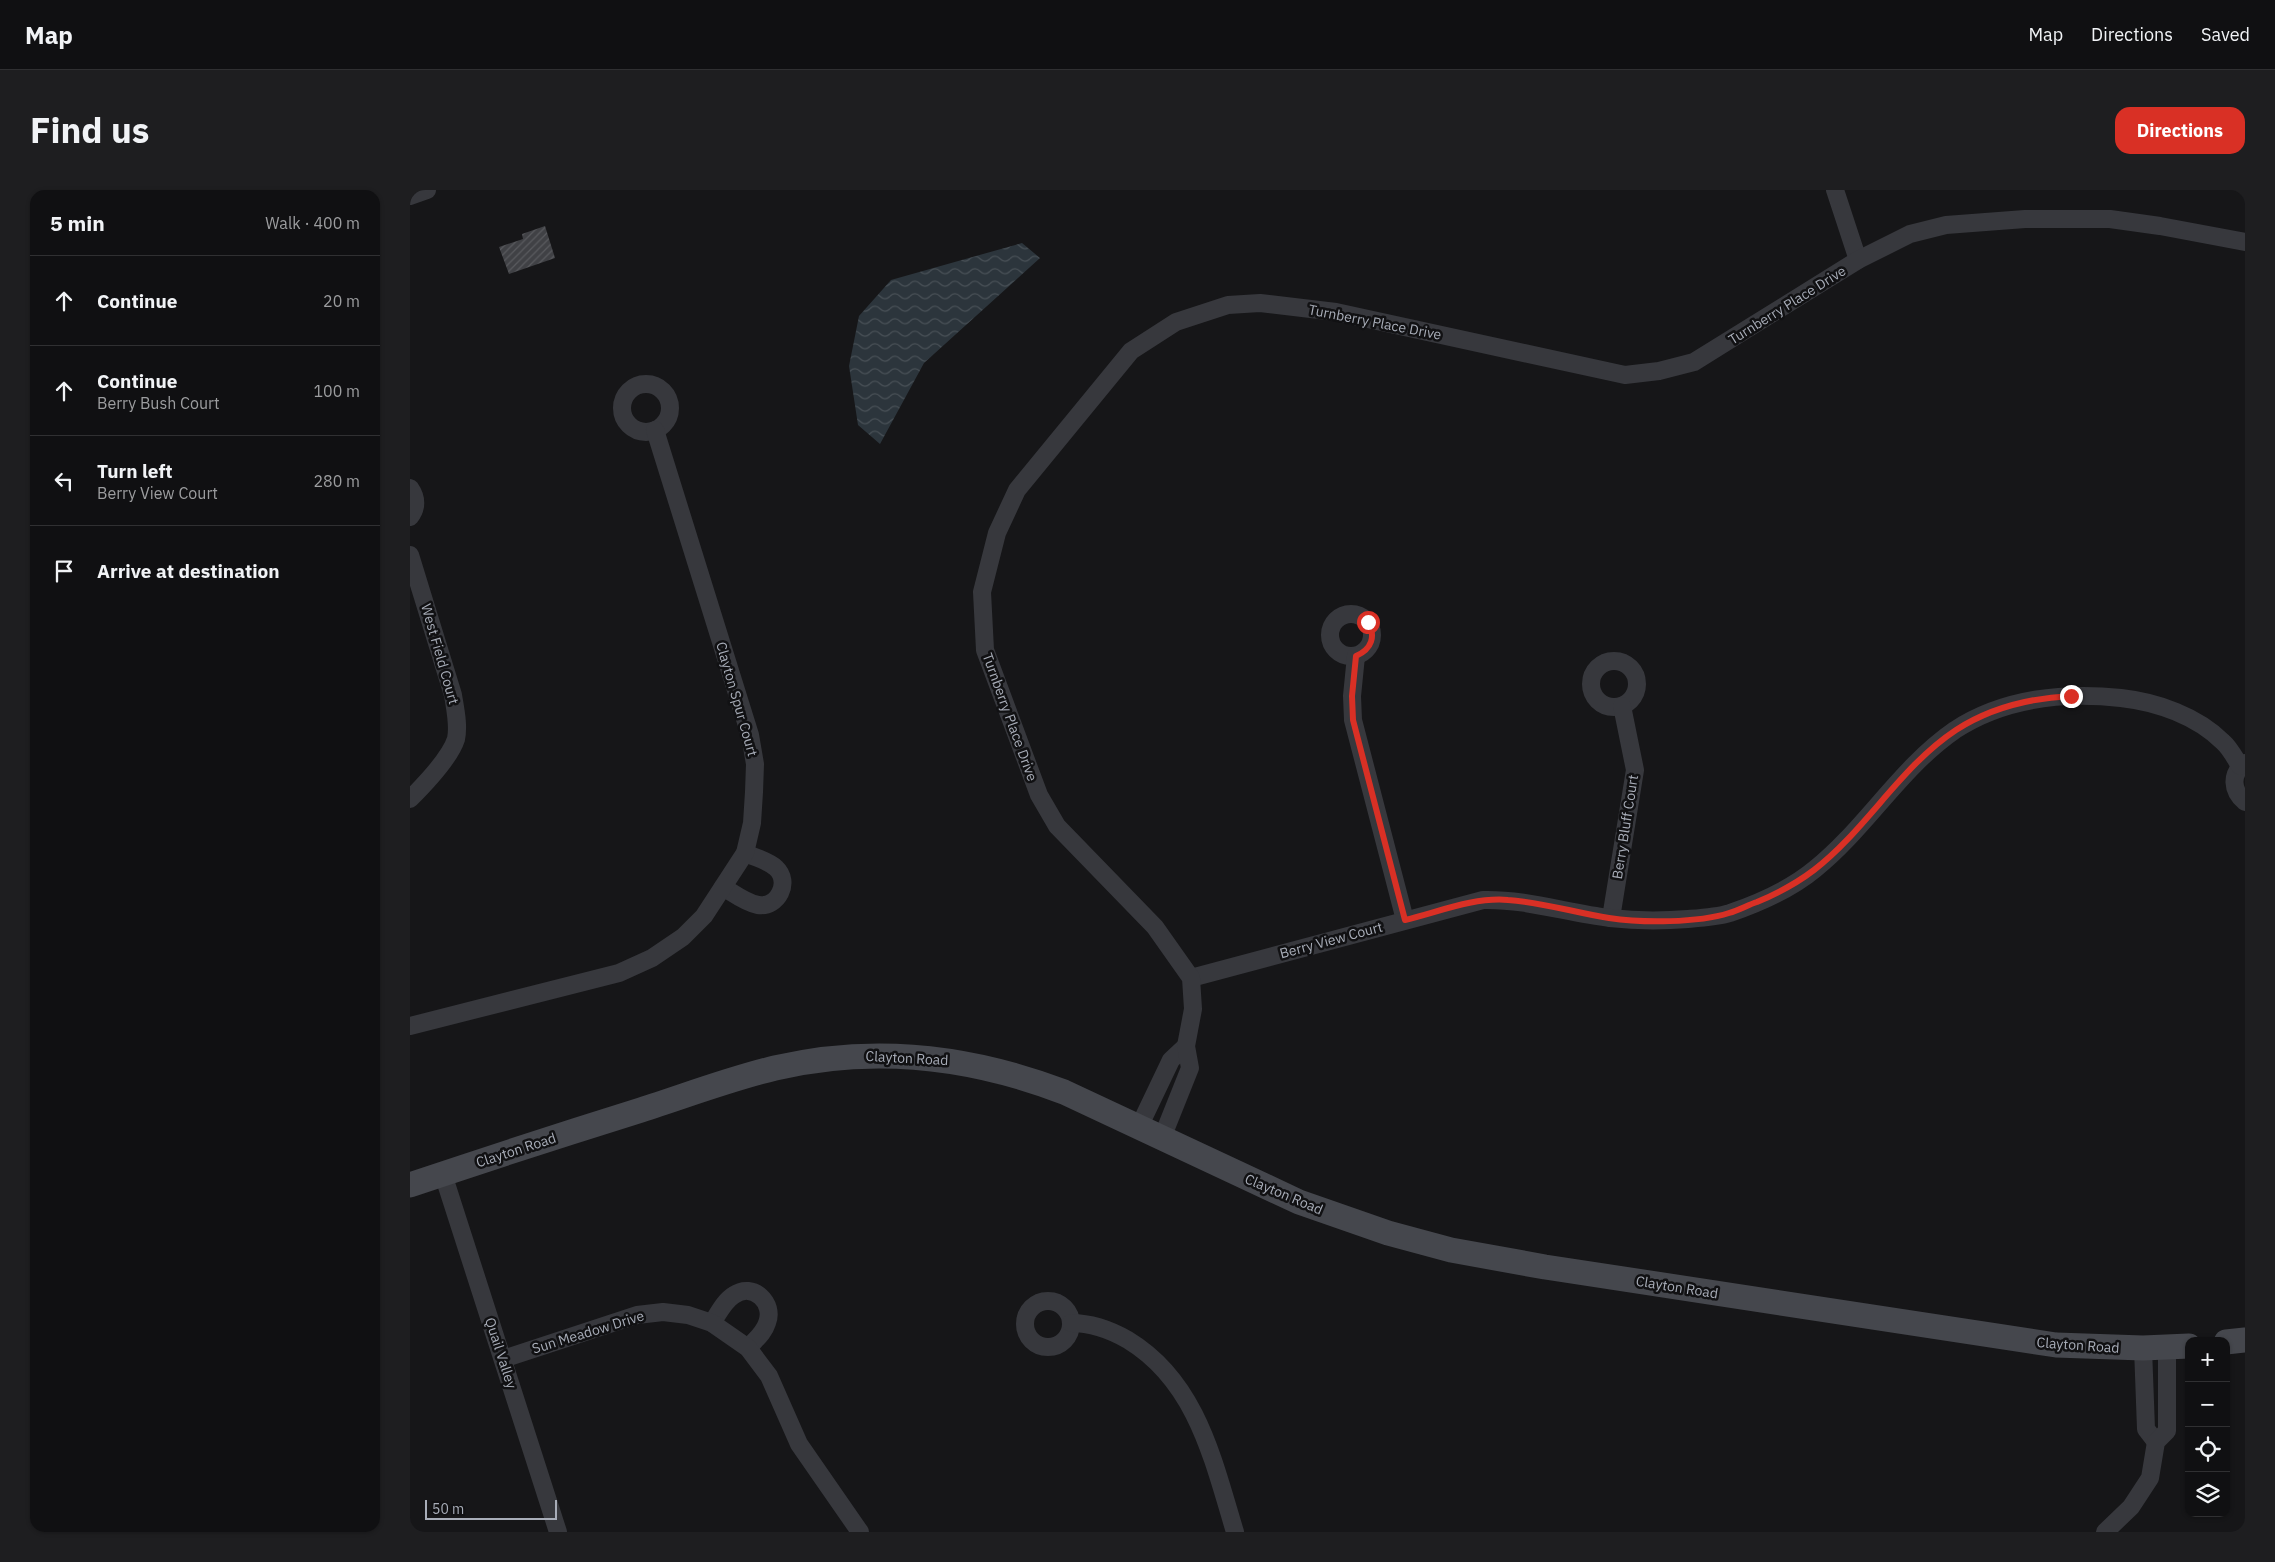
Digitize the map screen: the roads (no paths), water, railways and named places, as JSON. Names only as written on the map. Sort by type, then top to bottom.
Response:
[{"type":"main road","name":"Clayton Road","points":[[410,1185],[744,1077],[790,1065],[839,1057],[904,1055],[937,1058],[1002,1071],[1064,1092],[1313,1208],[1388,1233],[1451,1250],[1546,1267],[2056,1345],[2166,1348]]},
{"type":"main road","points":[[2230,1342],[2245,1340]]},
{"type":"street","points":[[410,196],[427,190]]},
{"type":"street","points":[[1835,190],[1858,260]]},
{"type":"street","name":"Turnberry Place Drive","points":[[1191,978],[1155,927],[1057,826],[1039,795],[985,650],[982,592],[997,533],[1017,490],[1131,351],[1176,322],[1228,305],[1260,303],[1336,312],[1625,375],[1659,371],[1694,362],[1858,260],[1910,234],[1946,225],[2025,219],[2110,218],[2245,242]]},
{"type":"street","name":"Clayton Spur Court","points":[[410,1026],[619,973],[652,958],[683,937],[704,916],[745,852],[752,823],[754,792],[755,764],[750,736],[655,430]]},
{"type":"street","points":[[410,488],[415,497],[415,508],[410,517]]},
{"type":"street","name":"West Field Court","points":[[410,555],[453,695],[457,716],[456,738],[449,752],[410,799]]},
{"type":"street","points":[[1356,656],[1352,696],[1353,720],[1405,920]]},
{"type":"street","name":"Berry View Court","points":[[1191,978],[1483,900],[1508,900],[1611,918],[1666,921],[1728,914],[1787,887],[1813,871],[1839,847],[1913,766],[1956,730],[1983,716],[2035,699],[2105,696],[2136,700],[2168,709],[2203,726],[2224,742],[2243,764]]},
{"type":"street","name":"Berry Bluff Court","points":[[1611,918],[1635,770],[1622,706]]},
{"type":"street","points":[[2243,764],[2234,781],[2238,796],[2245,802]]},
{"type":"street","points":[[723,887],[759,905],[772,902],[778,898],[783,884],[780,872],[775,867],[745,852]]},
{"type":"street","points":[[1162,1138],[1190,1068],[1186,1046],[1193,1009],[1191,978]]},
{"type":"street","points":[[1139,1126],[1171,1060],[1186,1046]]},
{"type":"street","name":"Quail Valley","points":[[443,1174],[558,1532]]},
{"type":"street","points":[[712,1323],[735,1294],[749,1291],[762,1298],[769,1310],[767,1323],[760,1335],[748,1348]]},
{"type":"street","name":"Sun Meadow Drive","points":[[503,1359],[637,1315],[663,1312],[688,1315],[712,1323],[748,1348],[768,1376],[806,1456],[860,1532]]},
{"type":"street","points":[[1071,1323],[1094,1324],[1115,1333],[1151,1357],[1173,1378],[1198,1420],[1235,1532]]},
{"type":"street","points":[[2156,1442],[2146,1429],[2166,1348]]},
{"type":"street","points":[[2105,1532],[2131,1507],[2150,1478],[2156,1442],[2167,1431],[2166,1348]]},
{"type":"water","points":[[1022,243],[1040,258],[924,363],[880,444],[858,425],[849,366],[859,316],[891,280]]}]
